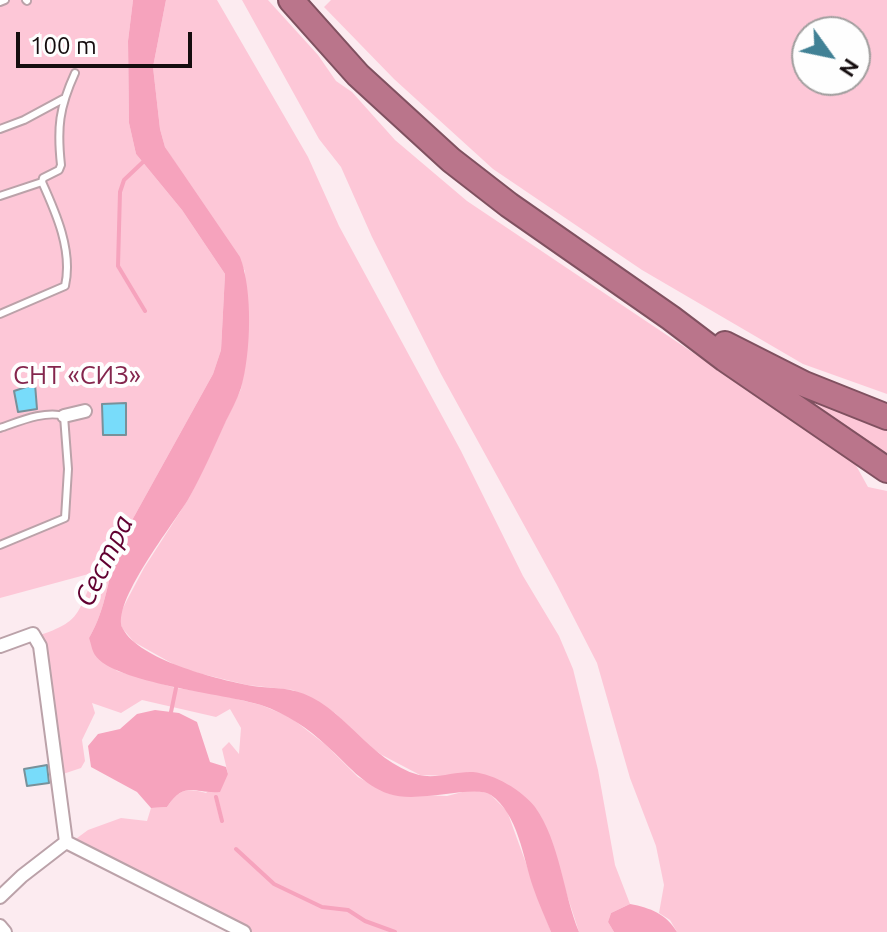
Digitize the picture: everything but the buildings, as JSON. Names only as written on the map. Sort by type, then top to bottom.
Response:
[{"type":"highway","points":[[293,1],[358,75],[451,160],[725,359],[887,470]]},
{"type":"highway","points":[[671,318],[804,384],[887,417]]},
{"type":"street","points":[[61,414],[85,411]]},
{"type":"street","points":[[0,646],[33,634],[40,646],[66,842]]},
{"type":"street","points":[[0,897],[66,842]]},
{"type":"street","points":[[66,842],[244,932]]},
{"type":"street","points":[[0,926],[5,932]]},
{"type":"lane","points":[[0,196],[42,182],[43,178],[59,170],[57,130],[63,99],[75,73]]},
{"type":"lane","points":[[0,129],[63,99]]},
{"type":"lane","points":[[0,314],[65,286],[68,274],[62,230],[42,182]]},
{"type":"lane","points":[[0,428],[30,418],[61,414],[68,469],[65,518],[0,545]]},
{"type":"green space","name":"СНТ «СИЗ»","points":[[0,0],[133,0],[128,41],[129,123],[136,154],[182,210],[225,274],[221,350],[213,374],[120,542],[100,615],[89,638],[117,671],[176,688],[261,705],[290,717],[326,745],[358,777],[389,794],[447,796],[470,790],[489,793],[507,811],[551,932],[244,932],[69,844],[88,830],[121,818],[147,821],[151,808],[167,807],[183,791],[206,793],[228,774],[222,749],[229,742],[239,754],[241,728],[230,709],[216,717],[142,700],[121,713],[92,703],[95,713],[82,740],[85,761],[81,768],[57,776],[34,637],[61,627],[76,615],[96,572],[0,598]]},
{"type":"green space","points":[[166,0],[217,0],[308,157],[339,226],[461,451],[523,576],[559,636],[573,669],[598,770],[615,865],[630,904],[611,913],[608,922],[614,932],[579,932],[544,824],[471,772],[453,776],[420,775],[382,755],[363,742],[335,713],[293,690],[247,685],[182,669],[134,642],[122,628],[119,616],[144,568],[189,498],[241,389],[247,350],[245,271],[165,147],[160,129],[153,67]]},
{"type":"green space","points":[[242,0],[268,0],[318,55],[336,81],[352,92],[395,140],[467,201],[853,460],[868,487],[887,491],[887,932],[677,932],[670,920],[659,913],[664,885],[656,846],[630,778],[597,663],[441,374],[372,237],[341,167],[319,139]]},
{"type":"green space","points":[[331,0],[887,0],[887,394],[803,364],[642,270],[493,169],[394,79],[324,7]]},
{"type":"green space","points":[[702,339],[887,424],[887,461]]},
{"type":"shaded area","points":[[133,0],[166,0],[153,67],[160,129],[165,147],[240,257],[247,287],[249,322],[247,358],[238,397],[189,498],[134,583],[121,617],[123,629],[145,650],[179,666],[233,682],[295,691],[312,697],[401,768],[426,776],[481,773],[515,789],[535,807],[550,836],[579,932],[551,932],[514,825],[508,813],[491,795],[483,792],[415,797],[389,794],[363,780],[312,733],[280,713],[261,705],[124,673],[106,665],[94,653],[89,638],[100,615],[120,542],[213,374],[221,350],[225,274],[182,210],[136,154],[129,123],[128,41]]},
{"type":"shaded area","points":[[155,710],[179,713],[197,722],[210,762],[226,767],[228,774],[220,792],[185,791],[167,807],[151,808],[137,792],[91,767],[88,746],[98,734],[120,729],[137,714]]},
{"type":"shaded area","points":[[630,904],[657,913],[677,932],[614,932],[608,922],[611,913]]},
{"type":"waterway","points":[[143,162],[124,180],[120,192],[118,266],[145,311]]},
{"type":"waterway","points":[[171,712],[176,688]]},
{"type":"waterway","points":[[216,797],[222,821]]},
{"type":"waterway","points":[[236,849],[274,884],[322,907],[348,910],[365,921],[395,932]]},
{"type":"water label","name":"Сестра","points":[[104,561]]}]
